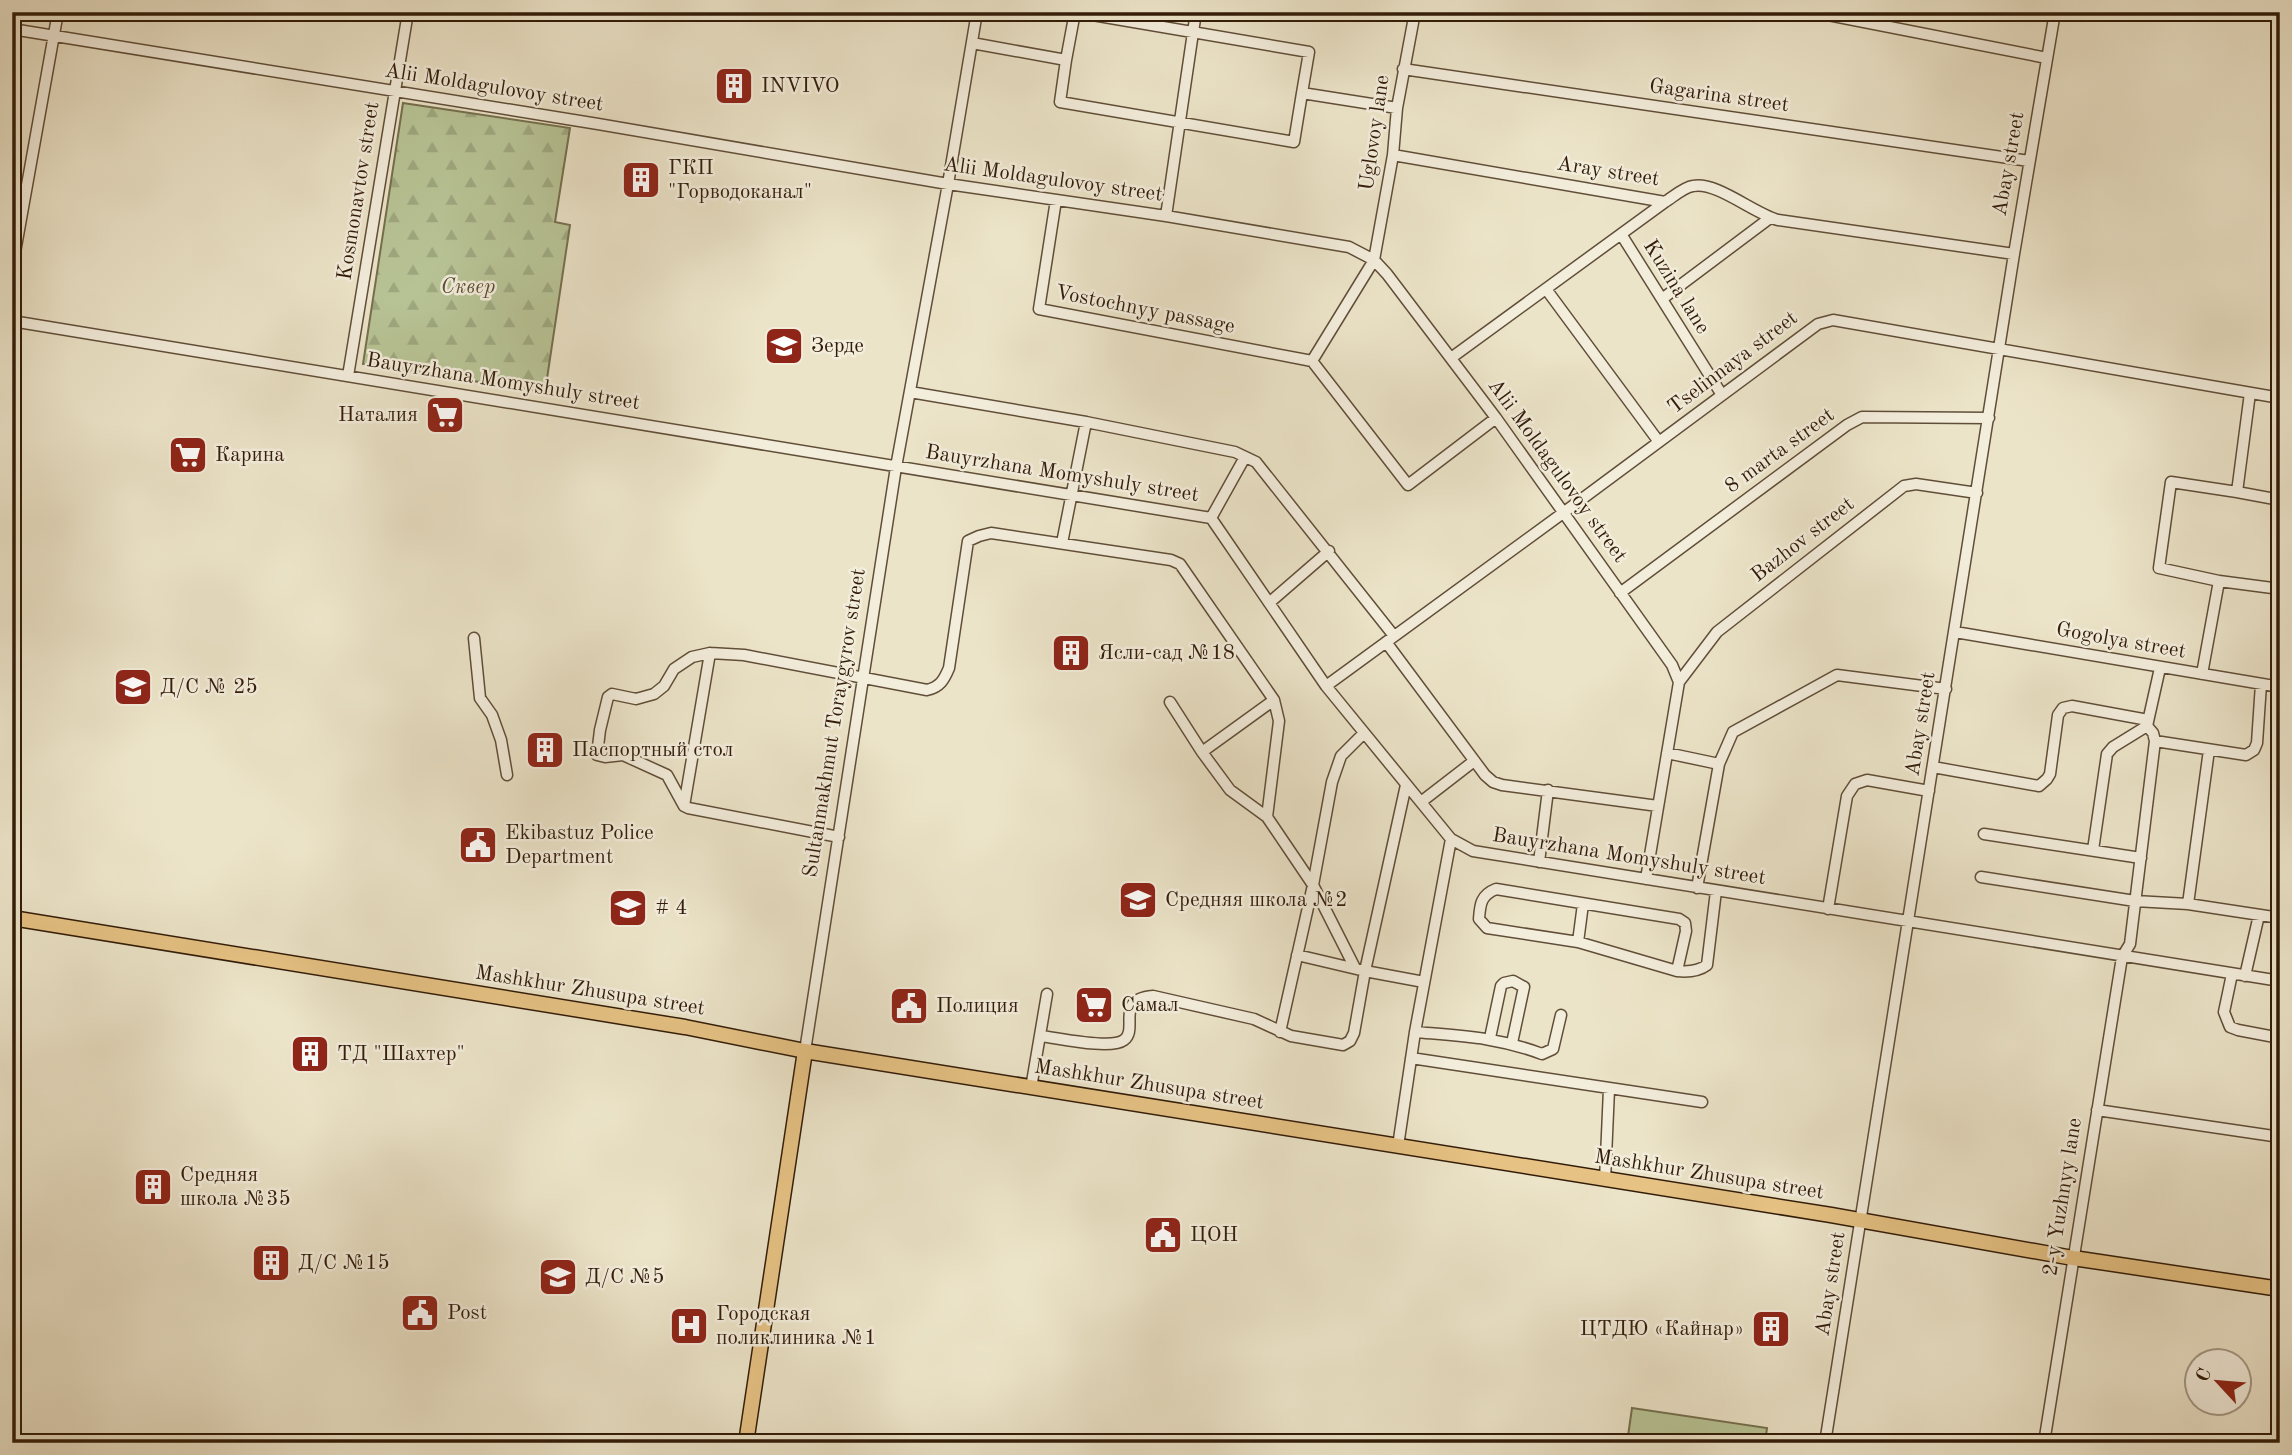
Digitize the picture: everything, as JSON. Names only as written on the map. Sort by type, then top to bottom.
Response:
[{"type":"main road","name":"Mashkhur Zhusupa street","points":[[12,918],[685,1027],[806,1051],[1031,1088],[1861,1220],[2073,1258],[2280,1289]]},
{"type":"main road","name":"Sultanmakhmut Toraygyrov street","points":[[746,1443],[806,1051]]},
{"type":"street","points":[[12,269],[58,12]]},
{"type":"street","name":"Kosmonavtov street","points":[[348,376],[408,12]]},
{"type":"street","name":"Sultanmakhmut Toraygyrov street","points":[[806,1051],[896,467],[977,12]]},
{"type":"street","points":[[1074,12],[1193,33],[1309,52],[1294,142],[1060,102],[1074,12]]},
{"type":"street","points":[[1166,216],[1196,12]]},
{"type":"street","name":"Uglovoy lane","points":[[1374,260],[1394,155],[1396,108],[1415,12]]},
{"type":"street","points":[[1813,12],[2047,58]]},
{"type":"street","name":"Abay street","points":[[1825,1443],[2055,12]]},
{"type":"street","points":[[2255,12],[2280,16]]},
{"type":"street","name":"Alii Moldagulovoy street","points":[[12,29],[948,184],[1166,216],[1349,247],[1374,260],[1387,274],[1451,358],[1672,665],[1679,682]]},
{"type":"street","points":[[972,43],[1066,60]]},
{"type":"street","name":"Gagarina street","points":[[1403,69],[2029,161]]},
{"type":"street","points":[[1303,93],[1396,108]]},
{"type":"street","name":"Aray street","points":[[1394,155],[1665,202],[1691,186],[1708,186],[1770,218],[2014,254]]},
{"type":"street","name":"Vostochnyy passage","points":[[1056,200],[1039,309],[1312,361]]},
{"type":"street","points":[[1451,358],[1665,202]]},
{"type":"street","points":[[1662,299],[1770,218]]},
{"type":"street","name":"Kuzina lane","points":[[1621,234],[1722,395]]},
{"type":"street","points":[[1374,260],[1312,361],[1408,485],[1496,418]]},
{"type":"street","points":[[1546,289],[1659,442]]},
{"type":"street","name":"Tselinnaya street","points":[[1326,686],[1818,324],[1833,320],[2280,398]]},
{"type":"street","name":"Bauyrzhana Momyshuly street","points":[[12,321],[1211,518],[1326,686],[1451,839],[1473,851],[2280,982]]},
{"type":"street","points":[[910,392],[1086,422],[1235,452],[1256,462],[1329,551],[1475,761],[1493,782],[1658,806]]},
{"type":"street","points":[[2237,492],[2250,393]]},
{"type":"street","name":"8 marta street","points":[[1620,593],[1847,425],[1862,417],[1989,418]]},
{"type":"street","points":[[1062,542],[1086,422]]},
{"type":"street","points":[[1211,518],[1245,457]]},
{"type":"street","points":[[2280,500],[2171,482],[2159,568],[2219,581],[2280,589]]},
{"type":"street","name":"Bazhov street","points":[[1679,682],[1717,632],[1904,486],[1916,484],[1977,493]]},
{"type":"street","points":[[839,838],[684,806],[667,775],[623,755],[597,755],[608,697],[612,694],[636,699],[654,694],[664,687],[674,670],[683,663],[692,657],[710,653],[744,655],[927,690],[936,688],[944,680],[949,668],[968,541],[991,533],[1062,542],[1171,560],[1180,564],[1274,700],[1279,721],[1267,817]]},
{"type":"street","points":[[1269,603],[1329,551]]},
{"type":"street","points":[[2202,674],[2219,581]]},
{"type":"street","name":"Gogolya street","points":[[1955,632],[2280,687]]},
{"type":"street","points":[[474,638],[480,698],[492,715],[501,740],[507,775]]},
{"type":"street","points":[[684,806],[710,653]]},
{"type":"street","points":[[2160,668],[2148,723],[2155,741],[2209,750],[2246,755],[2255,750],[2261,684]]},
{"type":"street","points":[[1697,888],[1719,764],[1732,732],[1837,675],[1945,689]]},
{"type":"street","points":[[1646,879],[1679,682]]},
{"type":"street","points":[[1202,752],[1274,700]]},
{"type":"street","points":[[1170,702],[1230,790],[1267,817],[1313,885],[1360,969]]},
{"type":"street","points":[[1933,767],[2039,786],[2050,774],[2058,715],[2063,708],[2072,706],[2148,723]]},
{"type":"street","points":[[2093,850],[2107,754],[2148,723]]},
{"type":"street","points":[[1280,1031],[1313,885],[1332,782],[1341,757],[1364,733]]},
{"type":"street","name":"2-y Yuzhnyy lane","points":[[2044,1443],[2123,957],[2130,944],[2155,741]]},
{"type":"street","points":[[2188,904],[2209,750]]},
{"type":"street","points":[[1667,753],[1719,764]]},
{"type":"street","points":[[1420,802],[1475,761]]},
{"type":"street","points":[[1828,909],[1847,796],[1855,784],[1867,780],[1929,791]]},
{"type":"street","points":[[1041,1036],[1103,1044],[1117,1043],[1125,1040],[1129,1033],[1128,1017],[1134,1003],[1141,997],[1153,996],[1254,1019],[1291,1036],[1343,1045],[1350,1041],[1354,1033],[1360,969],[1406,785]]},
{"type":"street","points":[[1539,862],[1548,790]]},
{"type":"street","points":[[1984,834],[2141,858]]},
{"type":"street","points":[[1398,1146],[1415,1032],[1451,839]]},
{"type":"street","points":[[1981,877],[2135,901],[2188,904],[2280,918]]},
{"type":"street","points":[[1677,971],[1686,931],[1685,923],[1679,919],[1496,889],[1487,893],[1480,902],[1479,919],[1487,928],[1578,942],[1677,971],[1707,965],[1716,891]]},
{"type":"street","points":[[1578,942],[1583,904]]},
{"type":"street","points":[[2245,976],[2259,915]]},
{"type":"street","points":[[1297,955],[1424,982]]},
{"type":"street","points":[[2232,974],[2224,1012],[2230,1027],[2280,1038]]},
{"type":"street","points":[[1490,1038],[1501,986],[1513,981],[1524,987],[1512,1043]]},
{"type":"street","points":[[1031,1088],[1047,994]]},
{"type":"street","points":[[1415,1032],[1490,1038],[1542,1054],[1553,1049],[1561,1015]]},
{"type":"street","points":[[1411,1058],[1702,1102]]},
{"type":"street","points":[[1605,1180],[1609,1089]]},
{"type":"street","points":[[2097,1110],[2280,1137]]},
{"type":"green space","name":"Сквер","points":[[403,103],[570,128],[555,222],[570,225],[545,392],[363,364]]},
{"type":"green space","points":[[1632,1408],[1767,1428],[1765,1443],[1627,1443]]},
{"type":"place","name":"INVIVO","points":[[734,86]]},
{"type":"place","name":"ГКП \"Горводоканал\"","points":[[641,180]]},
{"type":"place","name":"Зерде","points":[[784,346]]},
{"type":"place","name":"Наталия","points":[[445,415]]},
{"type":"place","name":"Карина","points":[[188,455]]},
{"type":"place","name":"Ясли-сад №18","points":[[1071,653]]},
{"type":"place","name":"Д/С № 25","points":[[133,687]]},
{"type":"place","name":"Паспортный стол","points":[[545,750]]},
{"type":"place","name":"Ekibastuz Police Department","points":[[478,845]]},
{"type":"place","name":"Средняя школа №2","points":[[1138,900]]},
{"type":"place","name":"# 4","points":[[628,908]]},
{"type":"place","name":"Самал","points":[[1094,1005]]},
{"type":"place","name":"Полиция","points":[[909,1006]]},
{"type":"place","name":"ТД \"Шахтер\"","points":[[310,1054]]},
{"type":"place","name":"Средняя школа №35","points":[[153,1187]]},
{"type":"place","name":"ЦОН","points":[[1163,1235]]},
{"type":"place","name":"Д/С №15","points":[[271,1263]]},
{"type":"place","name":"Д/С №5","points":[[558,1277]]},
{"type":"place","name":"Post","points":[[420,1313]]},
{"type":"place","name":"Городская поликлиника №1","points":[[689,1326]]},
{"type":"place","name":"ЦТДЮ «Кайнар»","points":[[1771,1329]]}]
